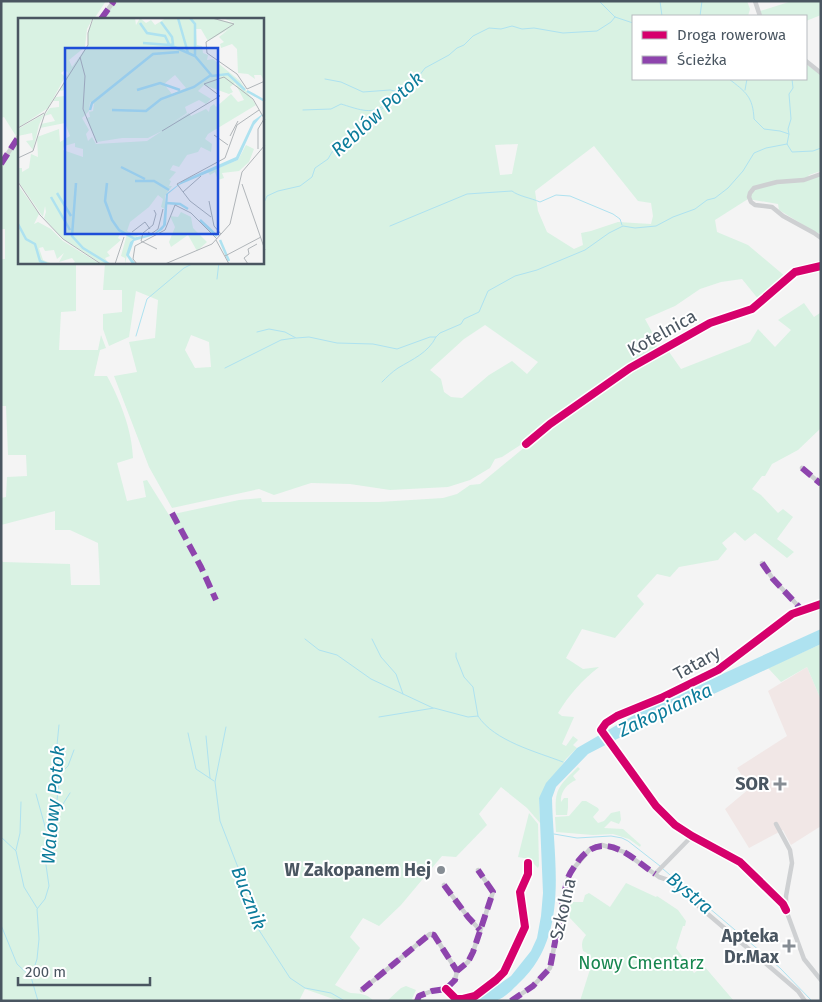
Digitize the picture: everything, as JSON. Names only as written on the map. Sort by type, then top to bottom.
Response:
[{"type":"street","points":[[102,18],[114,1]]},
{"type":"street","points":[[755,1],[760,15]]},
{"type":"street","points":[[807,62],[821,73]]},
{"type":"street","points":[[1,164],[18,138]]},
{"type":"street","points":[[821,174],[804,180],[777,182],[754,188],[749,197],[755,205],[772,207],[783,216],[814,232],[821,238]]},
{"type":"street","name":"Kotelnica","points":[[526,444],[550,424],[630,368],[710,322],[752,309],[795,272],[821,266]]},
{"type":"street","points":[[802,468],[821,484]]},
{"type":"street","points":[[762,563],[773,579],[802,610]]},
{"type":"street","name":"Tatary","points":[[786,910],[783,904],[740,862],[675,825],[656,806],[602,730],[603,727],[617,716],[686,687],[727,665],[786,619],[802,610],[821,604]]},
{"type":"street","points":[[776,824],[790,850],[792,863],[786,896],[786,910],[804,959],[821,980]]},
{"type":"street","points":[[657,873],[692,836]]},
{"type":"street","name":"Szkolna","points":[[511,1001],[533,986],[550,968],[567,880],[573,869],[590,849],[602,845],[624,852],[668,880],[798,991],[805,1001]]},
{"type":"street","points":[[446,989],[456,999],[475,996],[504,972],[525,926],[520,892],[528,874],[528,863]]},
{"type":"street","points":[[417,1001],[419,996],[432,991],[446,989],[455,980],[457,971],[468,962],[473,952],[493,892],[478,870]]},
{"type":"street","points":[[444,885],[480,930]]},
{"type":"street","points":[[362,990],[430,934],[434,935],[457,971]]},
{"type":"shaded area","points":[[807,667],[821,700],[821,826],[791,845],[783,830],[749,848],[725,809],[750,788],[737,768],[787,736],[768,691]]},
{"type":"green space","points":[[1,1],[106,1],[95,18],[18,18],[18,133],[16,136],[4,117],[1,118]]},
{"type":"green space","points":[[116,1],[747,1],[750,9],[748,15],[632,15],[632,80],[807,80],[807,65],[821,75],[821,171],[809,175],[807,178],[821,175],[821,231],[818,234],[779,210],[778,204],[748,199],[715,220],[717,232],[748,245],[786,277],[759,300],[742,279],[721,282],[700,289],[675,306],[645,319],[658,350],[618,371],[547,423],[522,444],[502,457],[495,459],[490,468],[470,480],[448,487],[390,490],[350,484],[311,483],[274,495],[259,489],[172,508],[149,467],[114,376],[137,372],[129,342],[155,338],[158,300],[136,291],[129,337],[109,346],[103,329],[103,314],[122,312],[122,290],[103,290],[105,264],[264,264],[264,18],[105,18]],"holes":[[[518,144],[512,174],[500,175],[495,145]],[[594,146],[638,201],[651,203],[653,216],[651,224],[618,222],[581,233],[583,245],[574,249],[547,232],[538,211],[535,191]],[[485,325],[538,362],[527,374],[512,361],[489,375],[462,398],[451,397],[444,392],[441,379],[430,370],[464,339]],[[191,335],[209,342],[211,367],[195,368],[185,350]]]},
{"type":"green space","points":[[792,1],[821,1],[821,15],[807,21],[807,15],[762,15],[760,11]]},
{"type":"green space","points":[[18,140],[18,264],[76,264],[76,311],[61,312],[59,350],[98,350],[101,335],[106,348],[100,350],[94,376],[107,376],[124,416],[132,447],[133,458],[117,463],[127,501],[146,497],[143,481],[147,480],[169,515],[239,500],[261,498],[262,502],[379,502],[443,498],[457,494],[470,485],[480,484],[554,423],[582,403],[588,403],[616,380],[667,349],[681,369],[750,342],[758,329],[775,347],[791,330],[778,320],[804,303],[814,317],[821,310],[821,428],[798,450],[772,464],[765,476],[762,476],[752,489],[761,495],[778,513],[783,509],[793,517],[777,539],[794,552],[787,558],[755,533],[745,541],[735,532],[722,543],[727,549],[718,560],[679,567],[670,577],[657,574],[637,596],[644,604],[615,638],[582,629],[566,658],[583,669],[599,667],[576,688],[558,713],[562,716],[574,717],[562,744],[566,746],[573,736],[578,740],[573,745],[577,748],[566,759],[539,798],[540,823],[527,808],[501,787],[479,814],[487,825],[456,857],[442,856],[401,905],[379,926],[363,918],[350,937],[360,948],[335,985],[349,992],[366,995],[374,1001],[339,1001],[305,989],[299,1001],[1,1001],[1,560],[3,562],[70,564],[71,585],[100,585],[98,543],[70,530],[55,530],[55,511],[1,525],[1,498],[6,497],[7,477],[27,476],[26,455],[8,455],[6,406],[1,406],[1,259],[5,259],[5,229],[1,229],[1,168]]},
{"type":"green space","points":[[821,644],[821,700],[807,667],[781,682],[768,668]]},
{"type":"green space","points":[[578,767],[580,769],[573,776],[576,780],[567,786],[562,795],[561,802],[564,798],[568,798],[567,815],[556,815],[557,793],[567,778]]},
{"type":"green space","points":[[582,801],[586,801],[598,808],[599,810],[593,817],[598,823],[604,821],[611,813],[620,811],[621,820],[619,824],[611,821],[604,828],[623,829],[641,845],[640,847],[629,839],[613,834],[593,835],[556,832],[555,817],[569,816]]},
{"type":"green space","points":[[529,813],[538,824],[538,868],[529,859],[518,857]]},
{"type":"green space","name":"Nowy Cmentarz","points":[[626,883],[657,896],[678,910],[686,921],[676,948],[694,973],[704,966],[734,1001],[580,1001],[592,963],[587,953],[582,949],[582,942],[586,935],[568,916],[562,915],[564,902],[583,902],[585,895],[589,893],[610,907]]},
{"type":"green space","points":[[406,986],[416,990],[411,1001],[387,1001],[401,988]]},
{"type":"water","name":"Zakopianka","points":[[821,629],[821,644],[588,754],[556,787],[552,798],[556,871],[555,896],[553,920],[546,943],[535,964],[505,996],[495,1001],[468,1001],[479,998],[511,976],[531,951],[537,938],[543,893],[539,798],[546,783],[577,748],[643,710]]},
{"type":"waterway","name":"Reblów Potok","points":[[599,1],[615,17],[632,23]]},
{"type":"waterway","points":[[660,1],[662,15]]},
{"type":"waterway","points":[[700,15],[702,1]]},
{"type":"waterway","name":"Reblów Potok","points":[[264,203],[267,196],[278,191],[300,186],[312,177],[315,168],[328,159],[332,152],[352,141],[369,119],[388,104],[396,91],[407,87],[411,80],[419,76],[425,68],[449,55],[473,36],[489,28],[501,29],[512,26],[522,29],[534,28],[563,33],[597,31],[615,17]]},
{"type":"waterway","points":[[325,79],[341,82],[363,92],[395,91]]},
{"type":"waterway","points":[[730,80],[750,100],[754,119],[764,129],[789,134],[787,144],[792,152],[813,151],[821,148]]},
{"type":"waterway","points":[[745,90],[747,80]]},
{"type":"waterway","points":[[789,134],[788,129],[791,119],[789,94],[793,88],[792,80]]},
{"type":"waterway","points":[[303,110],[331,109],[341,104],[369,111],[384,105],[395,92]]},
{"type":"waterway","points":[[257,332],[269,329],[285,332],[296,338],[309,337],[337,343],[373,344],[397,349],[430,337],[436,337],[479,312],[488,291],[515,276],[537,270],[585,250],[609,233],[623,226],[635,228],[656,226],[695,209],[728,188],[743,171],[754,153],[766,148],[787,144]]},
{"type":"waterway","points":[[390,226],[467,194],[512,191],[540,202],[556,195],[570,196],[613,214],[620,219],[622,225]]},
{"type":"waterway","name":"Reblów Potok","points":[[136,336],[147,299],[184,268],[192,264]]},
{"type":"waterway","points":[[217,279],[219,264]]},
{"type":"waterway","points":[[382,382],[429,347],[436,337]]},
{"type":"waterway","points":[[225,368],[281,340],[295,338]]},
{"type":"waterway","points":[[305,639],[319,650],[337,655],[371,679],[433,708]]},
{"type":"waterway","points":[[372,639],[381,657],[396,674],[403,694]]},
{"type":"waterway","points":[[456,653],[464,677],[473,687],[478,716]]},
{"type":"waterway","points":[[379,717],[434,708],[468,717],[478,716],[485,725],[505,739],[563,762]]},
{"type":"waterway","name":"Walowy Potok","points":[[38,1001],[31,977],[37,959],[39,939],[37,909],[45,899],[49,886],[45,858],[55,817],[60,774],[57,745],[59,725]]},
{"type":"waterway","name":"Bucznik","points":[[226,727],[215,782],[220,821],[251,901],[255,924],[290,978],[305,988],[331,993],[345,1001]]},
{"type":"waterway","points":[[188,733],[196,769],[214,781]]},
{"type":"waterway","points":[[206,736],[210,778]]},
{"type":"waterway","points":[[61,773],[68,766],[74,750]]},
{"type":"waterway","points":[[56,815],[70,793]]},
{"type":"waterway","points":[[36,794],[48,837]]},
{"type":"waterway","points":[[16,850],[20,833],[21,802]]},
{"type":"waterway","name":"Bystra","points":[[554,834],[577,838],[611,836],[622,838],[660,866]]},
{"type":"waterway","points":[[1,837],[16,851],[24,887],[37,908]]},
{"type":"waterway","name":"Bystra","points":[[663,869],[780,968],[812,1001]]},
{"type":"waterway","points":[[1,925],[17,964],[30,976]]},
{"type":"marked path","points":[[102,18],[114,1]]},
{"type":"marked path","points":[[1,164],[18,138]]},
{"type":"marked path","points":[[802,468],[821,484]]},
{"type":"marked path","points":[[172,513],[201,567],[216,600]]},
{"type":"marked path","points":[[762,563],[773,579],[802,610]]},
{"type":"marked path","points":[[511,1001],[533,986],[550,968],[567,880],[579,860],[588,851],[598,846],[618,849],[655,874]]},
{"type":"marked path","points":[[417,1001],[419,996],[432,991],[446,989],[455,980],[457,971],[468,962],[473,952],[493,892],[478,870]]},
{"type":"marked path","points":[[444,885],[480,930]]},
{"type":"marked path","points":[[362,990],[430,934],[434,935],[457,971]]},
{"type":"cycle path","points":[[526,444],[550,424],[630,368],[710,323],[752,309],[795,272],[821,266]]},
{"type":"cycle path","points":[[786,910],[783,904],[740,862],[675,825],[656,806],[601,730],[606,723],[617,716],[661,698],[718,670],[792,614],[821,604]]},
{"type":"cycle path","points":[[446,989],[456,999],[475,996],[504,972],[525,927],[520,892],[528,874],[528,863]]},
{"type":"place","name":"SOR","points":[[780,784]]},
{"type":"place","name":"W Zakopanem Hej","points":[[441,870]]},
{"type":"place","name":"Apteka Dr.Max","points":[[789,946]]}]
